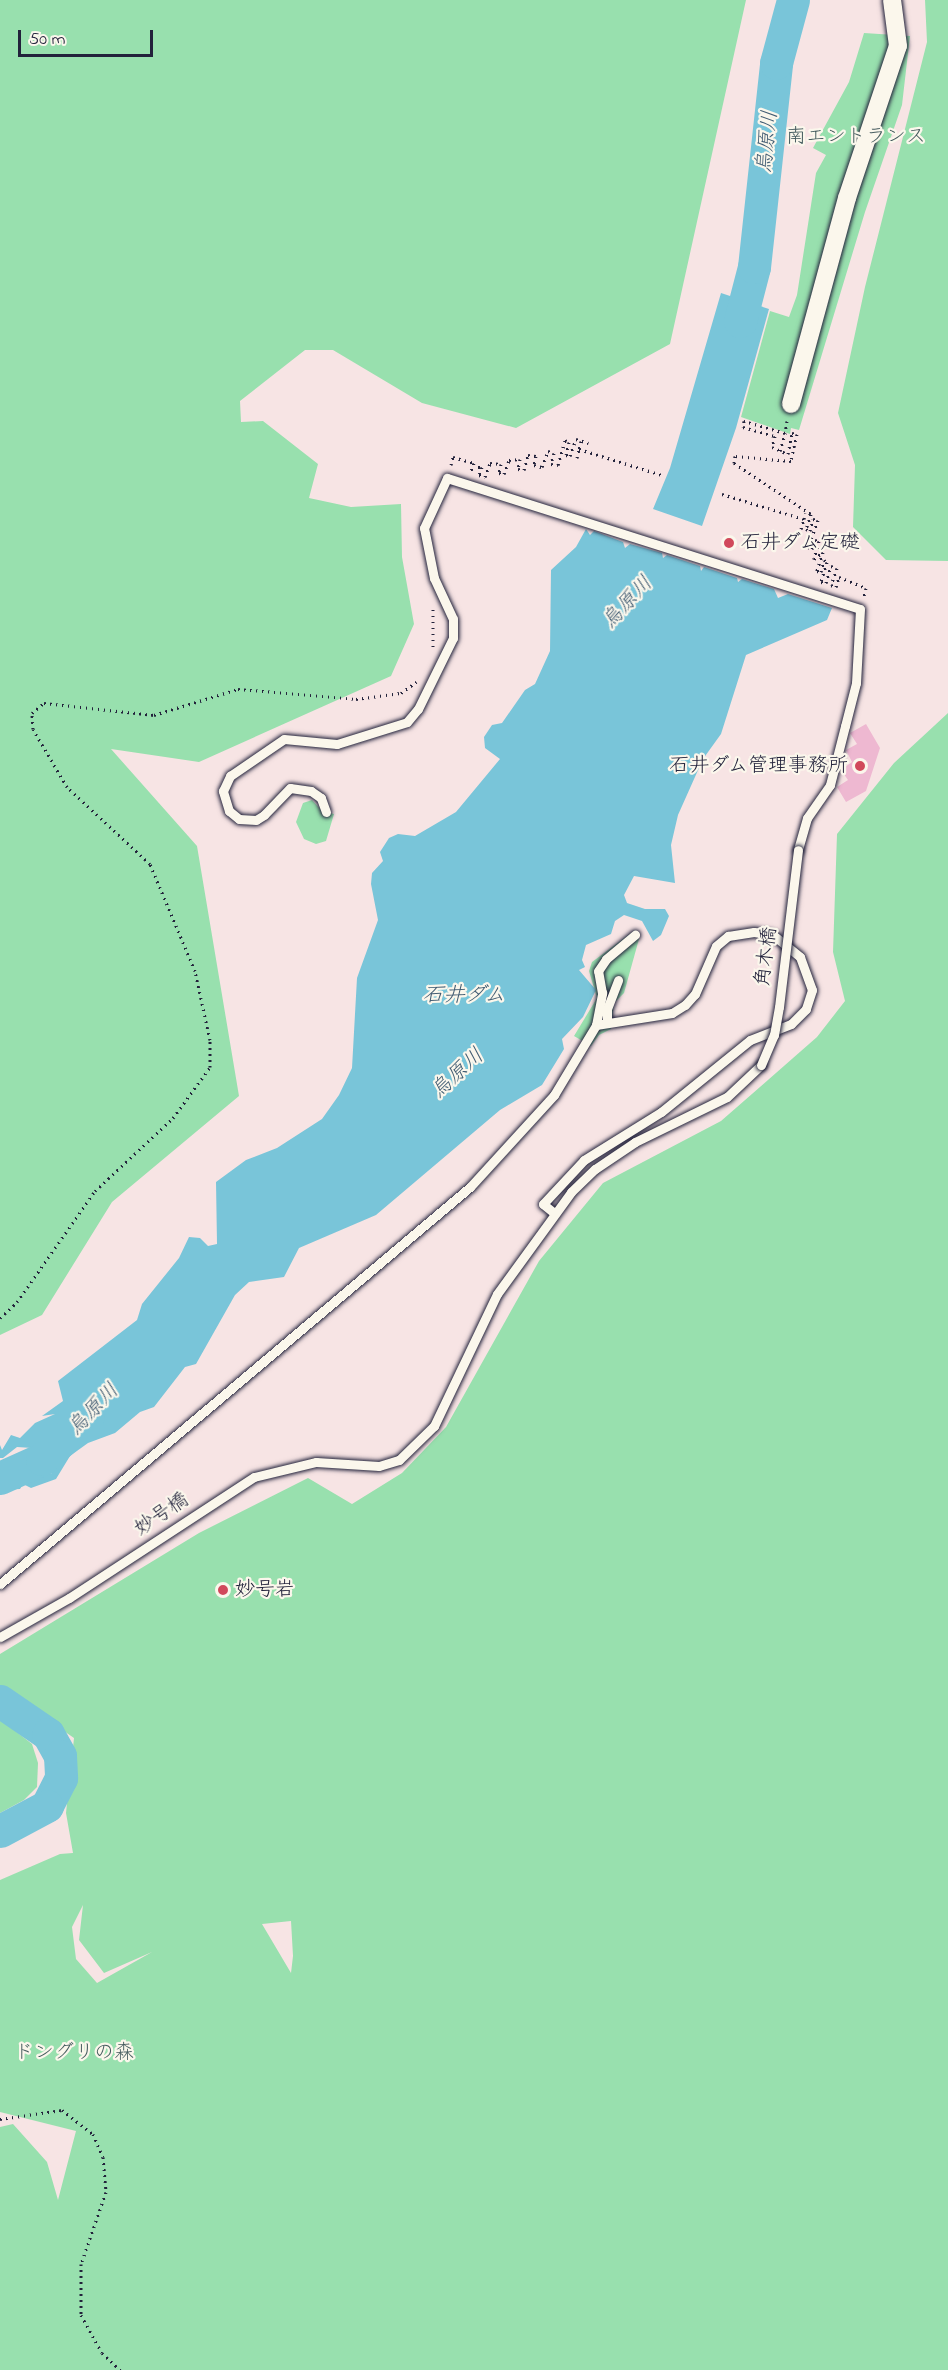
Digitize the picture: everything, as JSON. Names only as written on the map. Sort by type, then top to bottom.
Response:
[{"type":"street","points":[[791,404],[847,198],[898,46],[892,0]]},
{"type":"lane","name":"角木橋","points":[[326,812],[321,798],[311,791],[290,788],[264,815],[248,821],[239,819],[228,811],[223,791],[230,776],[284,739],[337,744],[407,722],[418,710],[453,638],[453,619],[434,578],[424,528],[447,478],[860,609],[856,683],[830,785],[807,818],[798,850],[774,1035],[761,1065],[744,1084],[727,1096],[595,1169],[554,1213]]},
{"type":"lane","points":[[554,1213],[543,1204],[584,1160],[676,1100],[750,1040],[791,1024],[806,1009],[812,990],[800,957],[773,935],[738,933],[716,946],[695,993],[672,1013],[596,1025]]},
{"type":"lane","points":[[0,1584],[470,1187],[554,1095],[596,1025],[602,993],[598,971],[606,958],[635,935]]},
{"type":"lane","points":[[607,1023],[618,980]]},
{"type":"lane","name":"妙号橋","points":[[0,1637],[47,1612],[254,1477],[316,1462],[379,1466],[399,1461],[434,1426],[497,1294],[554,1213]]},
{"type":"path","points":[[780,451],[791,404]]},
{"type":"path","points":[[785,433],[744,421],[743,427],[775,436],[772,447],[788,454],[792,433],[797,434],[791,460],[735,456],[734,463],[805,509],[801,529]]},
{"type":"path","points":[[477,473],[478,466],[482,467],[479,475],[485,477],[490,463],[501,464],[499,473],[504,474],[509,460],[520,459],[518,469],[524,470],[528,455],[536,456],[534,465],[542,467],[548,451],[554,453],[551,464],[558,465],[565,440],[568,442],[566,455],[570,456],[576,439],[588,443]]},
{"type":"path","points":[[577,458],[581,441]]},
{"type":"path","points":[[579,449],[662,475]]},
{"type":"path","points":[[455,458],[474,463],[471,472]]},
{"type":"path","points":[[722,494],[804,519]]},
{"type":"path","points":[[805,513],[811,514],[806,529],[810,531],[813,519],[818,520],[808,547],[812,549],[815,540],[819,541],[814,559],[823,552],[817,571],[821,572],[824,561],[827,562],[822,582],[826,583],[831,566],[837,568],[831,585],[836,587],[839,577],[857,585]]},
{"type":"path","points":[[433,607],[433,659]]},
{"type":"path","points":[[0,1318],[17,1302],[95,1191],[173,1118],[210,1067],[210,1040],[195,972],[150,864],[67,787],[33,729],[32,713],[44,703],[154,715],[238,689],[356,699],[401,693],[420,679]]},
{"type":"path","points":[[0,2119],[62,2110],[93,2134],[103,2157],[106,2192],[81,2264],[81,2315],[102,2353],[120,2370]]},
{"type":"green space","points":[[0,0],[746,0],[670,344],[516,428],[422,403],[333,350],[305,350],[240,401],[241,422],[263,421],[318,464],[309,498],[351,507],[401,504],[402,557],[414,624],[391,676],[199,762],[111,749],[197,846],[239,1096],[112,1202],[42,1315],[0,1335]]},
{"type":"green space","points":[[925,0],[948,0],[948,561],[886,560],[853,527],[855,465],[838,413],[865,287],[927,42]]},
{"type":"green space","name":"南エントランス","points":[[864,33],[910,36],[902,105],[865,212],[799,430],[791,428],[790,434],[741,417],[770,311],[789,317],[797,295],[816,173],[826,155],[813,148],[849,82]]},
{"type":"green space","name":"ドングリの森","points":[[948,713],[948,2370],[0,2370],[0,2127],[13,2124],[47,2162],[58,2200],[76,2131],[0,2112],[0,1880],[60,1854],[73,1853],[66,1813],[74,1738],[0,1687],[0,1654],[199,1533],[308,1478],[352,1504],[402,1473],[446,1427],[539,1261],[603,1183],[721,1121],[817,1037],[845,1001],[833,952],[837,834],[894,763]],"holes":[[[83,1905],[79,1940],[104,1973],[152,1952],[97,1983],[76,1959],[72,1927]],[[291,1921],[293,1956],[291,1973],[262,1924]]]},
{"type":"green space","points":[[312,800],[322,811],[334,814],[326,841],[316,844],[304,839],[296,822],[303,803]]},
{"type":"green space","points":[[635,930],[639,939],[624,993],[614,1003],[611,1029],[599,1035],[591,1046],[574,1036],[597,998],[589,971],[592,962]]},
{"type":"green space","points":[[0,1719],[32,1744],[38,1763],[37,1787],[24,1800],[0,1813]]},
{"type":"water","points":[[721,293],[769,309],[736,428],[702,526],[653,509],[670,468]]},
{"type":"water","name":"石井ダム","points":[[586,529],[590,535],[594,531],[623,542],[625,548],[630,544],[662,553],[663,558],[667,555],[700,566],[701,571],[704,567],[737,578],[738,582],[742,579],[774,589],[778,598],[788,594],[832,608],[827,620],[746,655],[721,734],[703,759],[678,815],[671,845],[675,883],[634,876],[624,895],[627,903],[645,909],[665,909],[669,916],[661,935],[653,941],[642,921],[624,915],[615,921],[611,934],[586,945],[582,960],[585,967],[579,970],[596,990],[583,1017],[562,1039],[564,1049],[542,1085],[500,1110],[376,1215],[299,1248],[284,1277],[249,1282],[235,1295],[196,1364],[185,1367],[154,1407],[140,1412],[115,1433],[88,1443],[70,1456],[56,1479],[31,1488],[23,1484],[20,1489],[0,1490],[2,1462],[8,1464],[8,1469],[2,1480],[9,1478],[21,1481],[30,1474],[51,1474],[52,1471],[16,1468],[38,1448],[56,1457],[56,1439],[32,1448],[17,1447],[3,1458],[0,1458],[0,1445],[2,1450],[11,1435],[20,1438],[35,1423],[55,1414],[42,1416],[63,1401],[58,1381],[137,1320],[142,1304],[179,1258],[189,1237],[200,1238],[208,1246],[217,1244],[216,1182],[246,1160],[277,1148],[322,1119],[339,1095],[352,1068],[357,978],[378,920],[371,884],[372,873],[383,861],[380,852],[389,838],[398,834],[415,836],[456,812],[500,759],[485,748],[484,737],[492,725],[502,723],[525,690],[535,684],[550,651],[551,570],[576,547]]},
{"type":"building","name":"石井ダム管理事務所","points":[[866,724],[880,748],[866,791],[846,802],[837,787],[848,780],[841,770],[852,762],[846,750],[857,744],[850,733]]},
{"type":"waterway","name":"烏原川","points":[[740,321],[754,267],[776,63],[793,0]]},
{"type":"waterway","name":"烏原川","points":[[0,1478],[42,1459],[88,1416]]},
{"type":"waterway","name":"烏原川","points":[[0,1701],[48,1734],[60,1756],[61,1778],[47,1806],[0,1831]]},
{"type":"place","name":"石井ダム定礎","points":[[729,543]]},
{"type":"place","name":"石井ダム管理事務所","points":[[860,766]]},
{"type":"place","name":"妙号岩","points":[[223,1590]]}]
